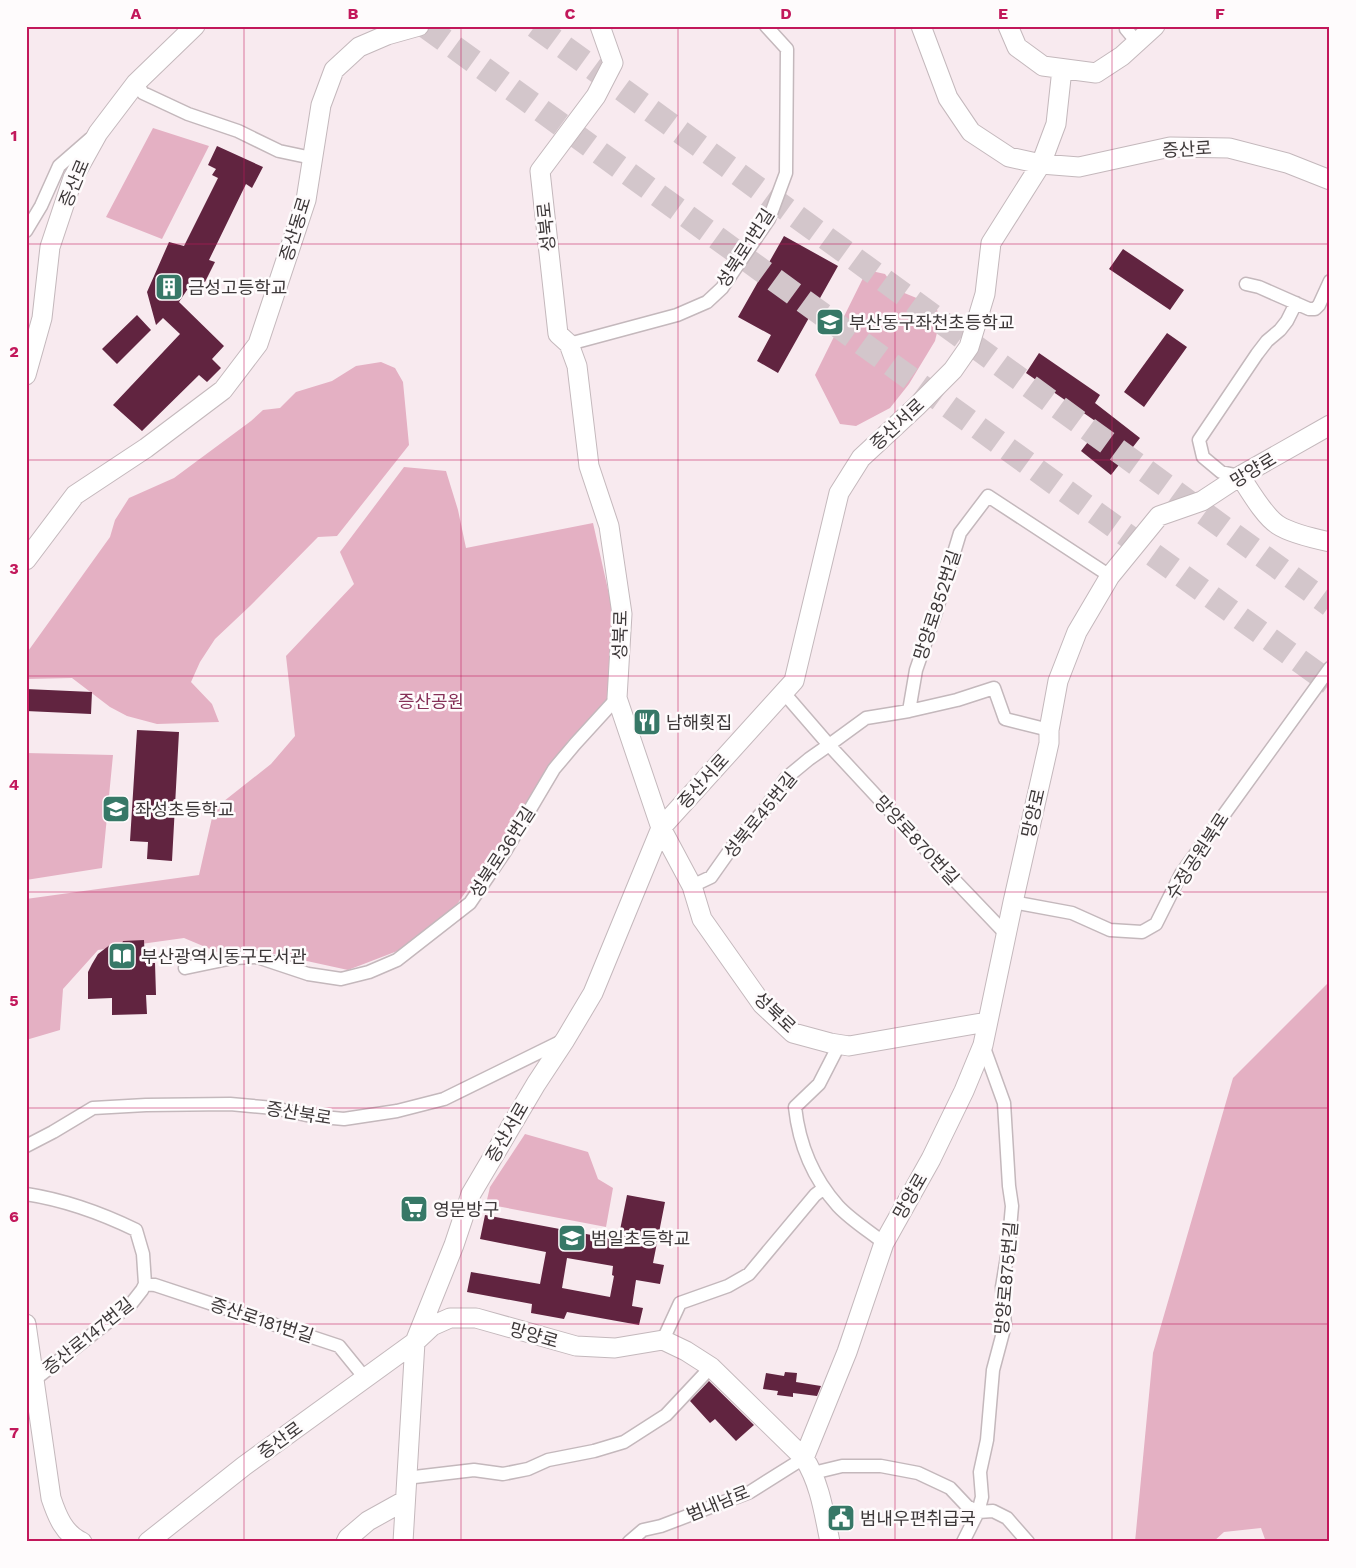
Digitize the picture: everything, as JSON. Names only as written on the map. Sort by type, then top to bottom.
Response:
[{"type":"street","name":"증산로","points":[[26,375],[42,318],[50,247],[73,178],[98,133],[136,83],[195,26]]},
{"type":"street","name":"증산동로","points":[[26,560],[75,495],[161,436],[223,390],[258,344],[306,200],[321,105],[334,70],[359,47],[387,35],[419,26]]},
{"type":"street","points":[[600,26],[606,26]]},
{"type":"street","name":"성북로","points":[[600,26],[613,64],[596,96],[540,171],[558,334],[570,344],[577,366],[589,466],[609,526],[622,614],[617,698],[661,828],[692,886],[702,919],[762,1004],[793,1033],[849,1046],[987,1022]]},
{"type":"street","name":"성북로1번길","points":[[570,344],[677,315],[707,302],[722,288],[769,219],[786,173],[787,49],[766,26]]},
{"type":"street","name":"증산로","points":[[920,26],[948,98],[971,132],[1010,157],[1042,164],[1079,167],[1170,147],[1228,148],[1287,163],[1330,180]]},
{"type":"street","points":[[1008,26],[1016,47],[1043,66],[1096,73],[1122,56],[1155,26]]},
{"type":"street","points":[[1126,26],[1126,29],[1137,42]]},
{"type":"street","points":[[1042,164],[1056,124],[1062,69]]},
{"type":"street","points":[[136,83],[143,93],[188,114],[238,131],[278,151],[312,158]]},
{"type":"street","points":[[26,232],[41,206],[59,166],[98,133]]},
{"type":"street","name":"증산서로","points":[[415,1342],[454,1244],[471,1194],[536,1084],[566,1040],[593,993],[661,828],[794,681],[838,493],[861,458],[953,370],[968,347],[985,294],[991,243],[1042,164]]},
{"type":"street","points":[[1246,284],[1259,287],[1309,310],[1315,310],[1330,281]]},
{"type":"street","points":[[1296,303],[1287,321],[1257,354],[1199,440],[1203,457],[1220,472],[1240,476],[1258,503],[1278,525],[1330,542]]},
{"type":"street","name":"망양로","points":[[808,1466],[884,1243],[931,1159],[964,1091],[983,1045],[1049,743],[1049,730],[1058,681],[1077,632],[1110,576],[1159,516],[1202,501],[1240,476],[1330,425]]},
{"type":"street","name":"망양로852번길","points":[[909,711],[916,670],[960,533],[988,496],[1110,576]]},
{"type":"street","name":"수정공원북로","points":[[1013,902],[1072,913],[1110,930],[1142,932],[1156,924],[1181,874],[1330,668]]},
{"type":"street","points":[[784,693],[829,745],[866,718],[958,700],[994,688],[1005,719],[1049,730]]},
{"type":"street","name":"성북로36번길","points":[[184,968],[233,958],[257,957],[308,974],[341,979],[369,972],[396,960],[470,903],[506,850],[554,768],[617,698]]},
{"type":"street","name":"성북로45번길","points":[[692,886],[711,877],[735,843],[765,809],[786,778],[829,745]]},
{"type":"street","name":"망양로870번길","points":[[829,745],[1006,934]]},
{"type":"street","name":"증산북로","points":[[26,1146],[94,1108],[146,1104],[230,1104],[274,1108],[311,1116],[344,1119],[397,1111],[444,1099],[566,1040]]},
{"type":"street","points":[[839,1044],[819,1084],[795,1107],[797,1124],[813,1171],[824,1188],[839,1207],[884,1243]]},
{"type":"street","name":"망양로875번길","points":[[963,1542],[978,1512],[982,1497],[980,1472],[987,1440],[994,1370],[1005,1325],[1002,1287],[1008,1251],[1012,1206],[1004,1103],[983,1045]]},
{"type":"street","points":[[824,1188],[814,1195],[748,1274],[728,1286],[680,1303],[663,1340],[686,1350],[711,1367],[808,1466],[824,1512],[830,1542]]},
{"type":"street","name":"증산로147번길","points":[[26,1194],[47,1197],[108,1216],[136,1230],[143,1254],[145,1284],[131,1304],[30,1381]]},
{"type":"street","name":"증산로181번길","points":[[145,1284],[155,1285],[339,1346],[365,1378]]},
{"type":"street","name":"망양로","points":[[415,1342],[432,1326],[450,1318],[476,1318],[576,1346],[615,1348],[663,1340]]},
{"type":"street","points":[[26,1324],[30,1381],[51,1498],[59,1521],[78,1541]]},
{"type":"street","name":"증산로","points":[[148,1542],[244,1466],[415,1342]]},
{"type":"street","points":[[402,1542],[415,1342]]},
{"type":"street","points":[[406,1478],[474,1470],[503,1474],[528,1469],[548,1460],[594,1451],[624,1442],[666,1415],[711,1367]]},
{"type":"street","name":"범내남로","points":[[630,1542],[643,1530],[661,1526],[750,1492],[808,1466],[881,1466],[918,1473],[950,1488],[968,1506],[978,1512]]},
{"type":"street","points":[[346,1542],[348,1538],[368,1521],[404,1501]]},
{"type":"street","points":[[978,1512],[993,1511],[1008,1518],[1028,1542]]},
{"type":"green space","points":[[153,128],[209,146],[162,239],[106,217]]},
{"type":"green space","points":[[867,270],[885,274],[897,290],[936,306],[940,320],[935,341],[909,384],[890,408],[856,426],[840,424],[815,375]]},
{"type":"green space","points":[[381,362],[395,368],[403,382],[409,445],[337,536],[318,537],[215,639],[200,662],[191,682],[212,704],[219,722],[157,724],[127,716],[110,707],[72,678],[26,679],[26,654],[110,537],[115,520],[129,498],[174,478],[263,410],[280,408],[296,392],[332,381],[356,366]]},
{"type":"green space","name":"증산공원","points":[[404,467],[446,471],[458,510],[466,548],[593,523],[611,603],[610,700],[568,741],[455,907],[400,950],[348,970],[247,948],[222,954],[184,938],[98,950],[63,989],[60,1030],[26,1040],[26,899],[199,875],[214,809],[271,764],[295,736],[286,656],[354,584],[340,552]]},
{"type":"green space","points":[[26,753],[113,755],[102,868],[26,880]]},
{"type":"green space","points":[[1330,981],[1330,1542],[1266,1542],[1261,1528],[1224,1532],[1213,1542],[1135,1542],[1153,1353],[1233,1078]]},
{"type":"green space","points":[[525,1134],[588,1152],[598,1179],[613,1188],[606,1227],[486,1204],[490,1187]]},
{"type":"building","name":"금성고등학교","points":[[217,146],[263,167],[252,188],[246,184],[209,260],[215,262],[205,282],[195,278],[179,302],[224,346],[212,359],[221,368],[207,382],[199,375],[142,431],[113,405],[180,334],[163,318],[156,325],[147,292],[169,242],[184,246],[218,178],[212,175],[216,169],[208,165]]},
{"type":"building","points":[[784,236],[838,266],[778,373],[757,361],[771,335],[738,317]]},
{"type":"building","points":[[1123,249],[1184,290],[1170,310],[1109,269]]},
{"type":"building","points":[[137,315],[151,330],[117,364],[102,349]]},
{"type":"building","points":[[1167,333],[1187,347],[1144,407],[1124,392]]},
{"type":"building","points":[[1039,353],[1100,395],[1095,403],[1140,438],[1111,475],[1081,451],[1101,425],[1026,373]]},
{"type":"building","points":[[26,689],[92,692],[91,714],[26,711]]},
{"type":"building","points":[[137,730],[179,732],[172,861],[147,859],[148,842],[130,841]]},
{"type":"building","points":[[144,940],[145,963],[155,963],[156,995],[146,995],[147,1014],[112,1015],[112,998],[88,999],[88,972],[98,954],[111,944],[118,953],[123,941]]},
{"type":"building","points":[[627,1195],[665,1202],[653,1263],[664,1265],[660,1284],[636,1280],[632,1306],[643,1308],[639,1325],[567,1312],[564,1319],[531,1313],[532,1304],[467,1292],[471,1272],[540,1284],[546,1252],[480,1239],[485,1215],[618,1240]],"holes":[[[567,1258],[613,1266],[612,1275],[614,1276],[610,1297],[562,1288]]]},
{"type":"building","points":[[785,1372],[797,1373],[796,1382],[821,1386],[817,1396],[793,1393],[793,1397],[777,1395],[778,1391],[763,1389],[766,1373],[784,1376]]},
{"type":"building","points":[[709,1381],[754,1425],[736,1441],[715,1419],[710,1423],[690,1401]]},
{"type":"tunnel","points":[[425,26],[1330,683]]},
{"type":"tunnel","points":[[535,26],[1330,605]]},
{"type":"place","name":"금성고등학교","points":[[169,287]]},
{"type":"place","name":"부산동구좌천초등학교","points":[[830,322]]},
{"type":"place","name":"남해횟집","points":[[647,722]]},
{"type":"place","name":"좌성초등학교","points":[[116,809]]},
{"type":"place","name":"부산광역시동구도서관","points":[[122,956]]},
{"type":"place","name":"영문방구","points":[[414,1209]]},
{"type":"place","name":"범일초등학교","points":[[572,1238]]},
{"type":"place","name":"범내우편취급국","points":[[841,1518]]}]
